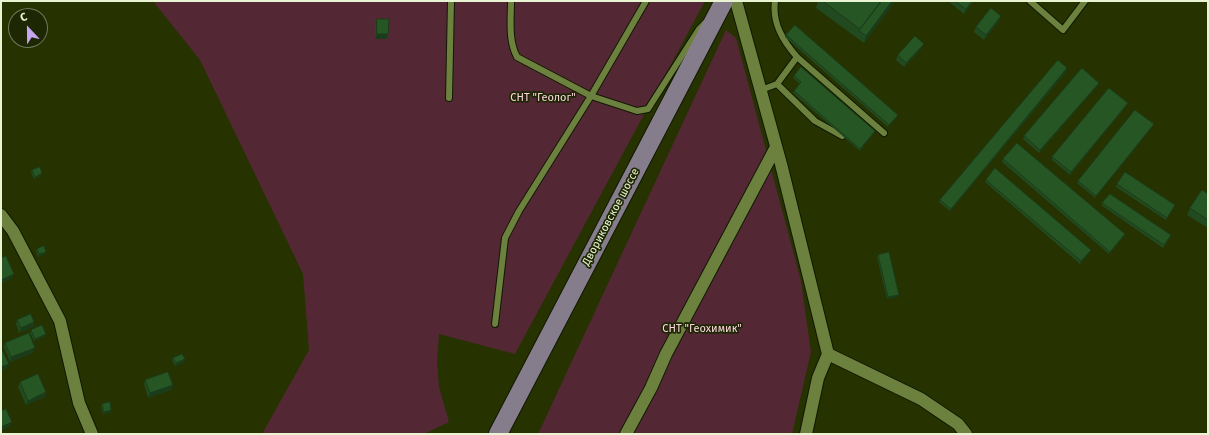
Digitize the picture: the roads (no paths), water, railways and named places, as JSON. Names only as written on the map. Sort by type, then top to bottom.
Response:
[{"type":"main road","name":"Двориковское шоссе","points":[[498,434],[722,5]]},
{"type":"street","points":[[736,1],[776,147],[828,354],[818,378],[806,434]]},
{"type":"street","points":[[626,434],[651,388],[666,354],[776,147]]},
{"type":"street","points":[[1,215],[13,231],[60,321],[79,403],[92,434]]},
{"type":"street","points":[[828,354],[922,399],[958,424],[966,434]]},
{"type":"lane","points":[[449,98],[451,1]]},
{"type":"lane","points":[[511,1],[510,33],[512,48],[517,57],[591,96],[637,111],[648,109],[699,29],[722,5]]},
{"type":"lane","points":[[495,324],[505,238],[519,212],[591,96],[646,1]]},
{"type":"lane","points":[[775,1],[774,10],[780,33],[787,45],[797,57],[884,133]]},
{"type":"lane","points":[[1030,1],[1063,30],[1085,1]]},
{"type":"lane","points":[[761,90],[777,84],[797,57]]},
{"type":"lane","points":[[777,84],[815,121],[842,136]]},
{"type":"park label","name":"СНТ \"Геолог\"","points":[[543,98]]},
{"type":"park label","name":"СНТ \"Геохимик\"","points":[[702,329]]}]
